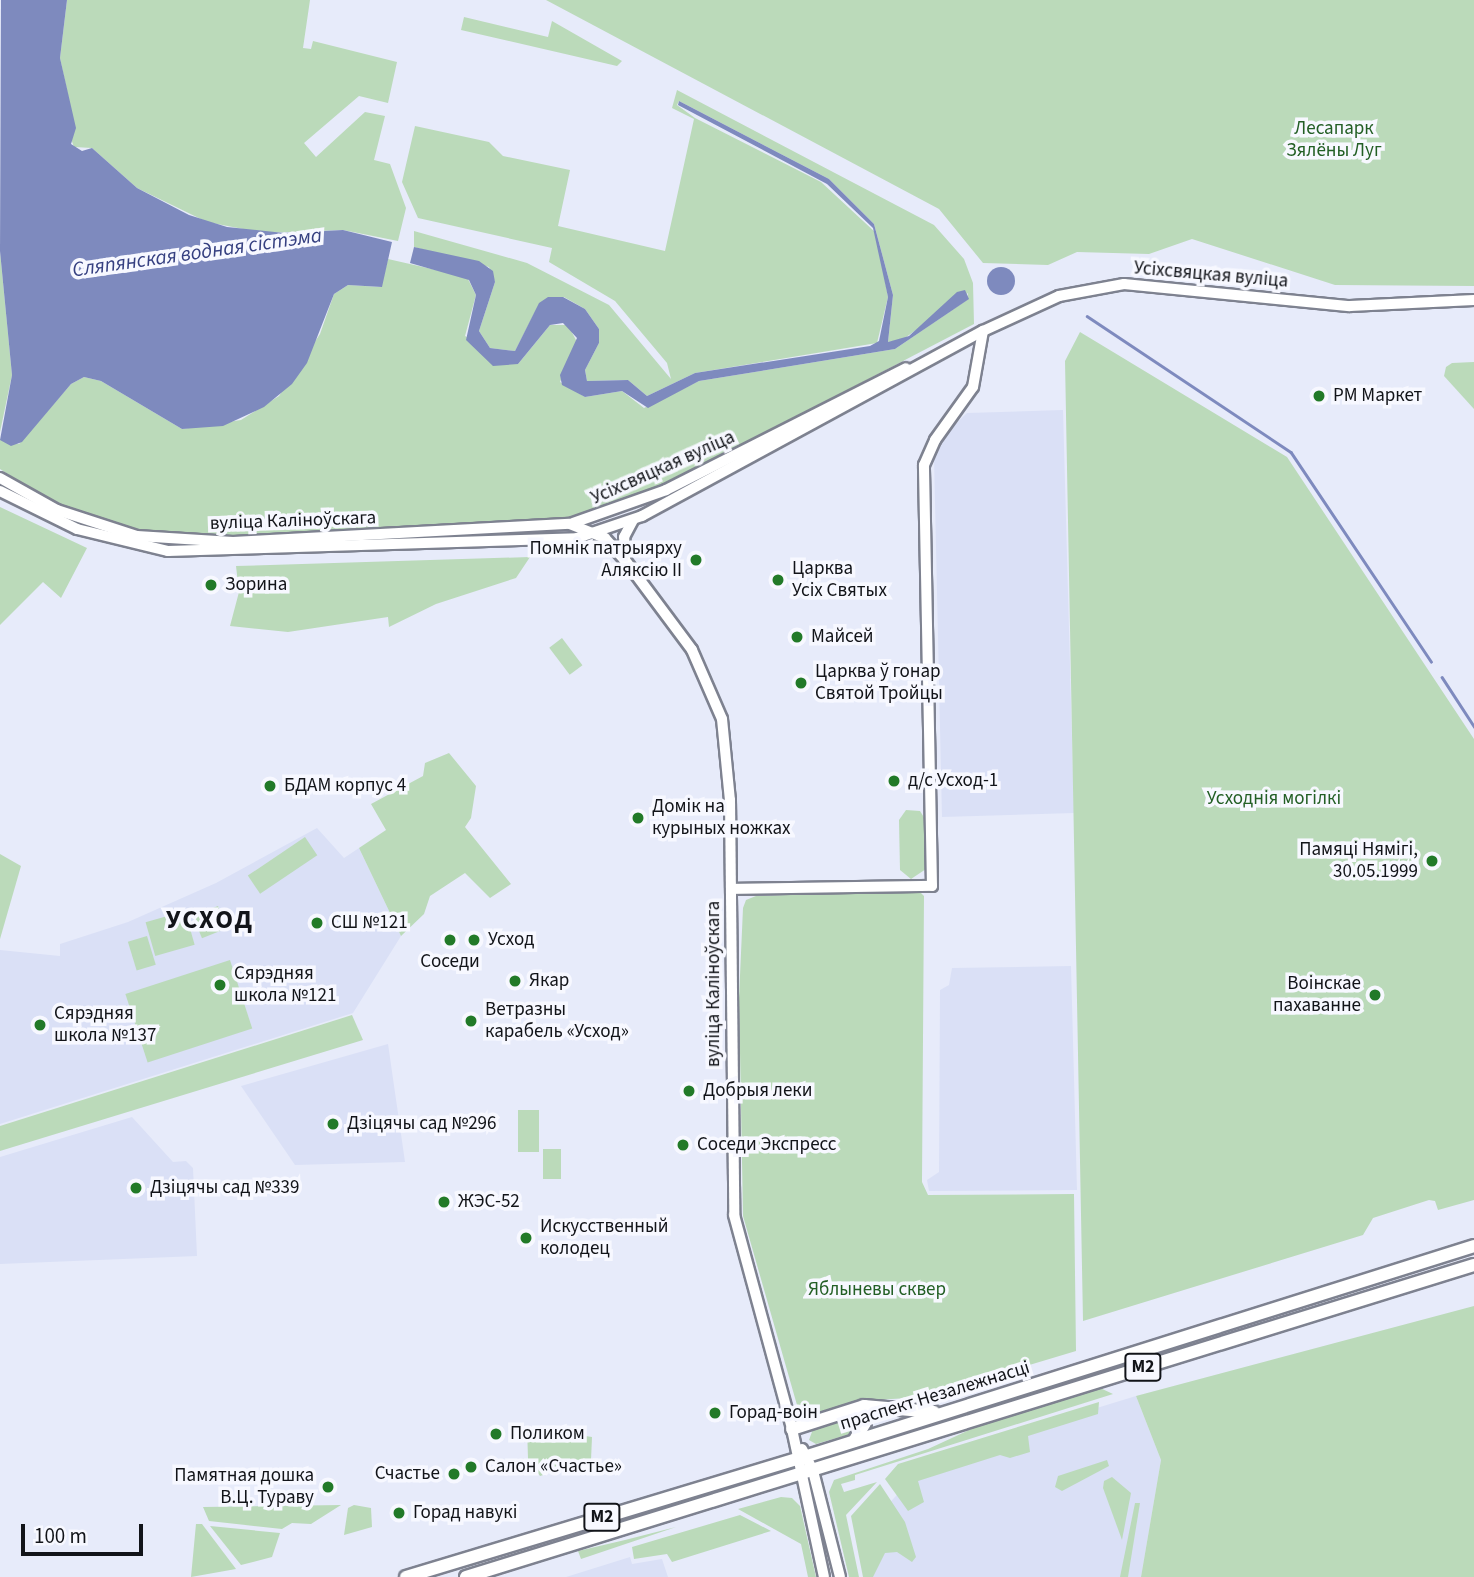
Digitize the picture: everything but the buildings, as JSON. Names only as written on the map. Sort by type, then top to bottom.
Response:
[{"type":"main road","name":"Усіхсвяцкая вуліца","points":[[598,534],[633,520],[1041,302],[1114,285],[1350,306],[1474,300]]},
{"type":"main road","points":[[732,889],[932,886],[925,465],[935,440],[973,387],[983,331]]},
{"type":"main road","name":"Усіхсвяцкая вуліца","points":[[570,524],[624,508],[890,375],[919,365]]},
{"type":"main road","name":"вуліца Каліноўскага","points":[[0,478],[37,501],[104,529],[174,540],[389,536],[570,524],[598,534],[625,560],[692,650],[714,695],[727,755],[732,889],[733,1207],[792,1429],[807,1473]]},
{"type":"main road","name":"вуліца Каліноўскага","points":[[0,491],[77,529],[168,551],[499,544],[598,534]]},
{"type":"main road","points":[[616,549],[616,527],[624,508]]},
{"type":"main road","points":[[625,560],[624,537],[633,520]]},
{"type":"main road","name":"праспект Незалежнасці","points":[[406,1577],[802,1458],[1474,1246]]},
{"type":"main road","name":"праспект Незалежнасці","points":[[466,1577],[1474,1265]]},
{"type":"main road","points":[[792,1429],[844,1411],[873,1405],[946,1412]]},
{"type":"main road","points":[[844,1411],[860,1415],[865,1423],[853,1442]]},
{"type":"main road","points":[[807,1473],[824,1577]]},
{"type":"main road","points":[[807,1473],[840,1577]]},
{"type":"shaded area","points":[[1063,410],[1074,813],[942,817],[934,456],[950,429],[967,413]]},
{"type":"shaded area","name":"Сярэдняя школа №121","points":[[317,828],[344,858],[359,848],[401,936],[353,1013],[0,1124],[0,950],[60,956],[60,944],[128,922],[216,883]]},
{"type":"shaded area","points":[[1071,966],[1077,1190],[929,1191],[927,1180],[939,1172],[940,990],[949,985],[952,968]]},
{"type":"shaded area","name":"Дзіцячы сад №296","points":[[388,1044],[405,1162],[295,1165],[241,1086]]},
{"type":"shaded area","name":"Дзіцячы сад №339","points":[[132,1117],[173,1162],[186,1161],[193,1168],[197,1256],[0,1264],[0,1157]]},
{"type":"shaded area","points":[[1136,1396],[1161,1460],[1141,1577],[869,1577],[859,1536],[930,1459]]},
{"type":"shaded area","points":[[630,1557],[632,1564],[662,1559],[668,1577],[566,1577]]},
{"type":"green space","points":[[67,0],[310,0],[303,48],[311,49],[313,41],[397,62],[388,103],[359,96],[304,143],[316,157],[365,112],[385,116],[374,160],[390,164],[406,208],[398,241],[343,230],[264,233],[207,222],[137,188],[92,148],[74,147],[70,136],[75,128],[60,58]]},
{"type":"green space","name":"Лесапарк Зялёны Луг","points":[[546,0],[1474,0],[1474,286],[1335,285],[1192,239],[1149,254],[1077,252],[1048,265],[983,263],[939,209]]},
{"type":"green space","points":[[464,17],[548,37],[552,21],[622,61],[617,66],[461,30]]},
{"type":"green space","points":[[677,90],[934,225],[964,259],[973,283],[974,324],[646,495],[570,519],[214,538],[131,530],[54,504],[0,469],[0,439],[19,444],[71,384],[84,377],[101,381],[182,429],[241,420],[279,396],[320,334],[334,294],[348,285],[381,287],[388,259],[467,277],[476,295],[465,336],[518,364],[550,325],[568,325],[577,342],[560,382],[585,397],[622,391],[644,408],[699,381],[895,349],[967,300],[968,293],[902,340],[888,342],[893,295],[874,224],[829,179],[679,101],[677,105],[695,118],[821,182],[876,233],[888,297],[877,343],[695,373],[647,396],[628,380],[587,381],[585,370],[599,343],[599,329],[585,309],[564,297],[534,314],[515,351],[490,348],[479,331],[495,282],[489,267],[414,247],[414,231],[527,263],[609,305],[671,379],[667,363],[615,301],[549,262],[552,248],[418,218],[402,182],[415,126],[489,142],[503,156],[570,170],[558,226],[665,251],[694,119],[672,108]]},
{"type":"green space","points":[[0,251],[12,375],[0,432]]},
{"type":"green space","name":"Усходнія могілкі","points":[[1080,332],[1287,457],[1474,739],[1474,1200],[1438,1210],[1435,1201],[1429,1200],[1373,1218],[1363,1235],[1083,1321],[1065,361]]},
{"type":"green space","points":[[1474,362],[1474,409],[1444,376],[1446,367],[1452,363]]},
{"type":"green space","points":[[0,507],[87,548],[61,598],[43,582],[0,625]]},
{"type":"green space","points":[[530,557],[516,578],[436,604],[389,627],[388,617],[288,632],[230,626],[239,592],[236,566]]},
{"type":"green space","points":[[562,638],[582,665],[570,675],[549,648]]},
{"type":"green space","points":[[449,753],[476,786],[471,818],[465,827],[511,884],[490,898],[465,873],[430,896],[424,914],[401,936],[359,848],[386,830],[371,804],[423,776],[425,763]]},
{"type":"green space","points":[[906,810],[920,811],[925,819],[926,869],[911,879],[900,870],[899,820]]},
{"type":"green space","points":[[305,837],[317,855],[260,894],[248,876]]},
{"type":"green space","points":[[0,854],[21,866],[0,939]]},
{"type":"green space","name":"Яблыневы сквер","points":[[919,891],[924,896],[922,1182],[928,1195],[1074,1194],[1076,1351],[923,1397],[861,1401],[810,1415],[797,1405],[743,1216],[739,998],[743,908],[746,900],[756,896]]},
{"type":"green space","points":[[218,906],[227,928],[202,938],[193,916]]},
{"type":"green space","points":[[185,911],[195,945],[155,956],[146,922]]},
{"type":"green space","points":[[147,936],[156,965],[137,971],[128,942]]},
{"type":"green space","points":[[230,960],[252,1028],[148,1062],[125,994]]},
{"type":"green space","points":[[352,1015],[363,1040],[0,1151],[0,1126]]},
{"type":"green space","points":[[518,1110],[539,1110],[539,1152],[518,1152]]},
{"type":"green space","points":[[543,1149],[561,1149],[561,1179],[543,1179]]},
{"type":"green space","points":[[1474,1306],[1474,1577],[1141,1577],[1161,1460],[1136,1396]]},
{"type":"green space","points":[[1098,1387],[1113,1394],[855,1475],[855,1480],[841,1484],[844,1492],[877,1482],[846,1515],[859,1577],[849,1577],[829,1492],[834,1480],[928,1449],[993,1419]]},
{"type":"green space","points":[[1099,1402],[1098,1414],[1028,1436],[1030,1452],[1010,1458],[1000,1455],[918,1481],[924,1502],[908,1511],[885,1479],[898,1464]]},
{"type":"green space","points":[[854,1417],[860,1418],[858,1432],[816,1444],[809,1440],[813,1429]]},
{"type":"green space","points":[[527,1427],[592,1437],[591,1460],[540,1476],[528,1459]]},
{"type":"green space","points":[[1107,1460],[1109,1466],[1062,1491],[1055,1487],[1058,1476]]},
{"type":"green space","points":[[1112,1477],[1131,1493],[1122,1540],[1103,1488],[1104,1481]]},
{"type":"green space","points":[[880,1484],[905,1522],[916,1557],[912,1562],[897,1552],[885,1553],[873,1577],[863,1577],[851,1516]]},
{"type":"green space","points":[[781,1497],[792,1498],[800,1506],[816,1577],[808,1577],[801,1544],[738,1509]]},
{"type":"green space","points":[[1135,1503],[1140,1503],[1128,1577],[1120,1577]]},
{"type":"green space","points":[[341,1505],[311,1524],[292,1523],[282,1529],[209,1521],[203,1507]]},
{"type":"green space","points":[[354,1505],[371,1508],[372,1527],[344,1535],[348,1508]]},
{"type":"green space","points":[[740,1515],[771,1531],[672,1562],[667,1554],[634,1559],[632,1547]]},
{"type":"green space","points":[[196,1524],[202,1524],[236,1569],[191,1577]]},
{"type":"green space","points":[[210,1526],[280,1533],[272,1557],[241,1565]]},
{"type":"green space","points":[[676,1527],[581,1559],[578,1551],[625,1540]]},
{"type":"water","name":"Сляпянская водная сістэма","points":[[1,0],[67,0],[60,58],[76,128],[71,144],[82,151],[92,148],[137,188],[189,215],[227,227],[284,233],[343,230],[392,242],[382,287],[348,285],[334,294],[307,363],[292,384],[264,407],[223,426],[182,429],[101,381],[84,377],[71,384],[22,442],[11,446],[0,440],[12,375],[0,251]]},
{"type":"water","points":[[679,101],[829,179],[874,224],[893,295],[888,342],[909,336],[957,292],[965,290],[969,299],[895,349],[699,381],[648,408],[622,391],[585,397],[562,385],[560,375],[577,338],[563,323],[550,325],[518,364],[493,366],[466,340],[476,295],[469,280],[410,263],[414,247],[479,261],[493,271],[495,282],[479,331],[490,348],[515,351],[539,303],[548,297],[563,297],[585,309],[599,329],[599,343],[585,370],[587,381],[628,380],[647,396],[695,373],[870,346],[879,341],[888,297],[873,228],[827,184],[678,105]]},
{"type":"water","points":[[1001,267],[1011,271],[1015,281],[1011,291],[1001,295],[991,291],[987,281],[991,271]]},
{"type":"waterway","points":[[1087,316],[1291,452],[1431,661]]},
{"type":"waterway","points":[[1442,677],[1474,726]]},
{"type":"place","name":"РМ Маркет","points":[[1319,396]]},
{"type":"place","name":"Помнік патрыярху Аляксію II","points":[[696,560]]},
{"type":"place","name":"Царква Усіх Святых","points":[[778,580]]},
{"type":"place","name":"Зорина","points":[[211,585]]},
{"type":"place","name":"Майсей","points":[[797,637]]},
{"type":"place","name":"Царква ў гонар Святой Тройцы","points":[[801,683]]},
{"type":"place","name":"д/с Усход-1","points":[[894,781]]},
{"type":"place","name":"БДАМ корпус 4","points":[[270,786]]},
{"type":"place","name":"Домік на курыных ножках","points":[[638,818]]},
{"type":"place","name":"Памяці Нямігі, 30.05.1999","points":[[1432,861]]},
{"type":"place","name":"СШ №121","points":[[317,923]]},
{"type":"place","name":"Соседи","points":[[450,940]]},
{"type":"place","name":"Усход","points":[[474,940]]},
{"type":"place","name":"Якар","points":[[515,981]]},
{"type":"place","name":"Сярэдняя школа №121","points":[[220,985]]},
{"type":"place","name":"Воінскае пахаванне","points":[[1375,995]]},
{"type":"place","name":"Ветразны карабель «Усход»","points":[[471,1021]]},
{"type":"place","name":"Сярэдняя школа №137","points":[[40,1025]]},
{"type":"place","name":"Добрыя леки","points":[[689,1091]]},
{"type":"place","name":"Дзіцячы сад №296","points":[[333,1124]]},
{"type":"place","name":"Соседи Экспресс","points":[[683,1145]]},
{"type":"place","name":"Дзіцячы сад №339","points":[[136,1188]]},
{"type":"place","name":"ЖЭС-52","points":[[444,1202]]},
{"type":"place","name":"Искусственный колодец","points":[[526,1238]]},
{"type":"place","name":"Горад-воін","points":[[715,1413]]},
{"type":"place","name":"Поликом","points":[[496,1434]]},
{"type":"place","name":"Салон «Счастье»","points":[[471,1467]]},
{"type":"place","name":"Счастье","points":[[454,1474]]},
{"type":"place","name":"Памятная дошка В.Ц. Тураву","points":[[328,1487]]},
{"type":"place","name":"Горад навукі","points":[[399,1513]]},
{"type":"district","name":"УСХОД","points":[[210,920]]}]
